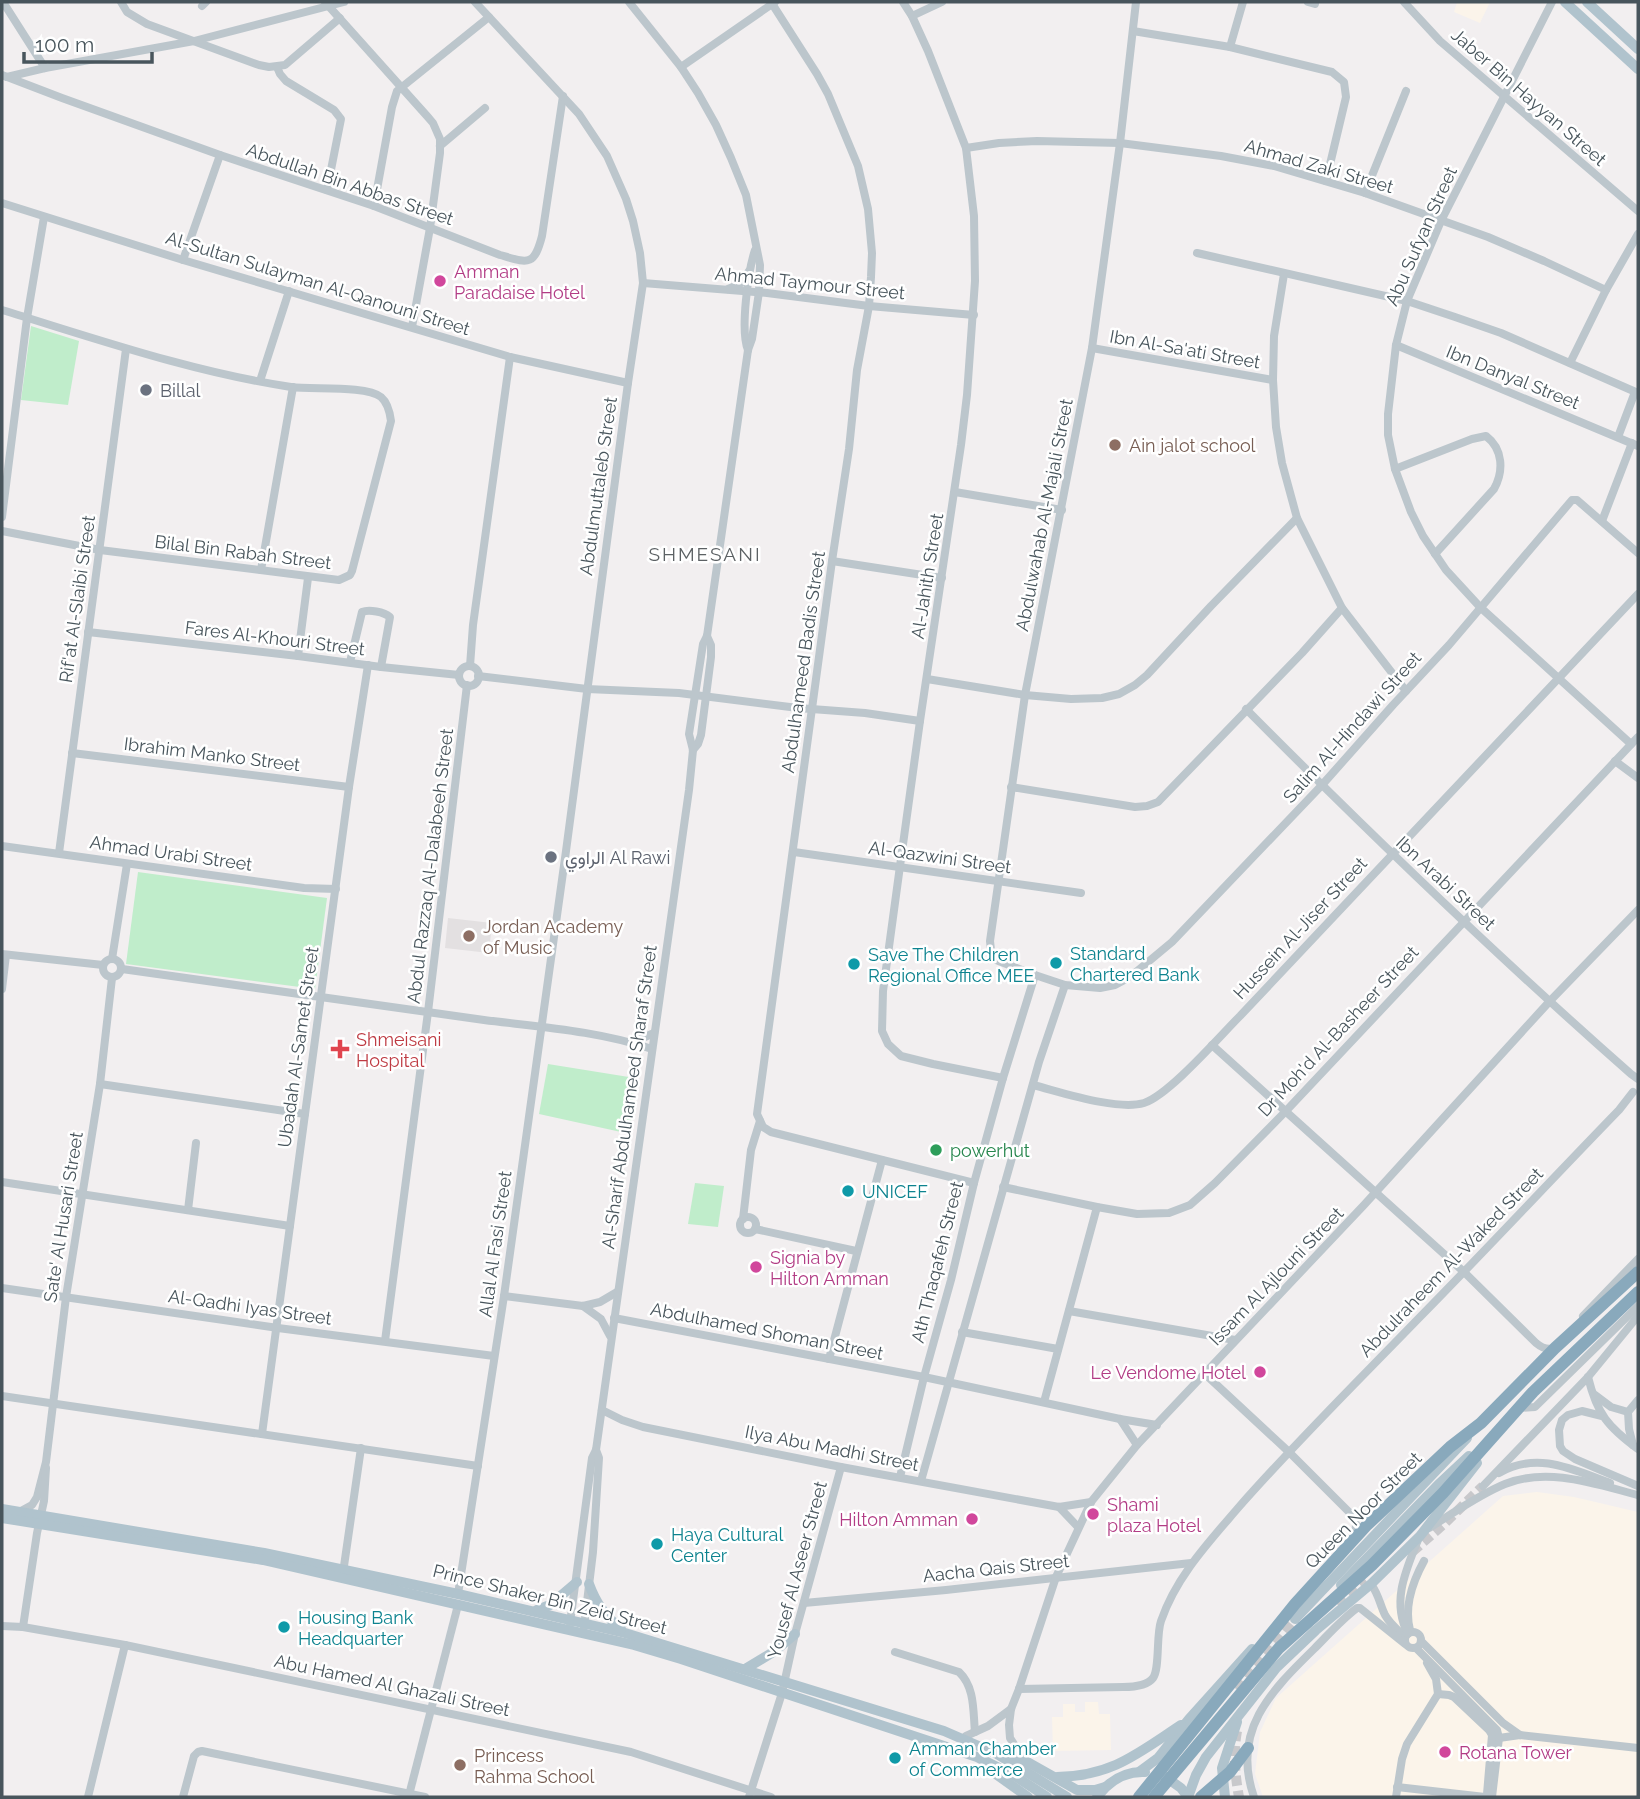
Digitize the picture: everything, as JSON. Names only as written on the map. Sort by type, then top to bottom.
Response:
[{"type":"highway","name":"Queen Noor Street","points":[[1139,1797],[1295,1604],[1354,1539],[1638,1272]]},
{"type":"highway","points":[[1154,1797],[1279,1648],[1351,1586],[1435,1502],[1559,1365],[1638,1292]]},
{"type":"highway","points":[[1201,1797],[1230,1772],[1248,1748]]},
{"type":"main road","points":[[1565,2],[1638,69]]},
{"type":"main road","points":[[1587,2],[1638,49]]},
{"type":"main road","points":[[1097,1797],[1120,1776],[1139,1772],[1162,1775],[1172,1780],[1188,1797],[1206,1758],[1277,1667],[1371,1584],[1423,1533],[1506,1421]]},
{"type":"main road","points":[[1341,1586],[1438,1485],[1506,1421]]},
{"type":"main road","points":[[1296,1619],[1480,1423]]},
{"type":"main road","name":"Prince Shaker Bin Zeid Street","points":[[2,1508],[21,1511],[39,1519]]},
{"type":"main road","name":"Prince Shaker Bin Zeid Street","points":[[2,1518],[39,1519],[264,1553],[343,1574],[570,1625],[625,1633],[745,1669],[784,1687],[949,1748],[989,1762],[1020,1768],[1047,1797]]},
{"type":"main road","points":[[535,1611],[550,1605],[577,1582]]},
{"type":"main road","points":[[589,1584],[598,1605],[625,1633]]},
{"type":"main road","name":"Prince Shaker Bin Zeid Street","points":[[458,1599],[535,1611],[570,1625]]},
{"type":"main road","points":[[1139,1772],[1158,1758],[1249,1651],[1295,1604]]},
{"type":"main road","name":"Prince Shaker Bin Zeid Street","points":[[584,1628],[681,1659],[944,1731],[997,1754],[1067,1797]]},
{"type":"main road","points":[[745,1669],[775,1651],[795,1634]]},
{"type":"main road","points":[[1225,1797],[1222,1768],[1239,1715]]},
{"type":"main road","points":[[944,1731],[971,1734],[994,1746],[1020,1768],[1056,1777],[1083,1776],[1104,1771],[1143,1750],[1189,1719]]},
{"type":"main road","points":[[1177,1735],[1173,1748],[1177,1759],[1194,1764],[1206,1758]]},
{"type":"main road","points":[[949,1748],[978,1762],[1028,1797]]},
{"type":"main road","points":[[1056,1777],[1080,1794],[1105,1787]]},
{"type":"street","points":[[3,2],[46,68]]},
{"type":"street","points":[[121,2],[134,17],[259,65],[277,67],[285,65],[340,18]]},
{"type":"street","points":[[4,76],[194,41],[326,3],[344,2]]},
{"type":"street","name":"Abdulmuttaleb Street","points":[[475,2],[564,96],[590,128],[616,175],[633,221],[643,283],[541,1027]]},
{"type":"street","name":"Al-Sharif Abdulhameed Sharaf Street","points":[[596,1450],[682,838],[693,750],[689,734],[694,695],[703,644],[707,636],[760,278],[760,265],[746,195],[716,125],[681,67],[629,2]]},
{"type":"street","points":[[681,67],[773,2]]},
{"type":"street","name":"Abdulhameed Badis Street","points":[[773,2],[828,94],[858,166],[868,209],[872,277],[757,1105],[760,1121],[751,1150],[743,1219],[751,1218],[755,1229],[856,1251]]},
{"type":"street","name":"Al-Jahith Street","points":[[903,2],[912,16],[966,148],[975,229],[974,314],[955,492],[900,866],[883,991],[882,1027],[888,1044],[901,1056],[1003,1078]]},
{"type":"street","points":[[912,16],[942,2]]},
{"type":"street","name":"Abdulwahab Al-Majali Street","points":[[1065,985],[996,960],[990,950],[990,942],[1025,695],[1092,348],[1136,2]]},
{"type":"street","points":[[1230,47],[1242,2]]},
{"type":"street","name":"Jaber Bin Hayyan Street","points":[[1404,2],[1440,41],[1638,211]]},
{"type":"street","name":"Abu Sufyan Street","points":[[1552,2],[1441,220],[1407,302],[1396,345],[1388,435],[1395,469],[1411,512],[1423,536],[1446,570],[1480,607],[1632,744]]},
{"type":"street","points":[[326,3],[402,87],[433,124],[440,139],[430,228],[412,327]]},
{"type":"street","points":[[374,206],[391,107],[397,91],[489,17]]},
{"type":"street","points":[[1133,31],[1230,47],[1332,72],[1341,79],[1346,97],[1326,180]]},
{"type":"street","points":[[277,67],[286,81],[334,110],[341,119],[327,190]]},
{"type":"street","name":"Abdullah Bin Abbas Street","points":[[4,76],[220,155],[374,206],[521,261],[538,253],[564,96]]},
{"type":"street","points":[[1365,193],[1406,91]]},
{"type":"street","points":[[440,146],[485,108]]},
{"type":"street","name":"Ahmad Zaki Street","points":[[966,148],[1037,141],[1119,143],[1221,156],[1274,166],[1326,180],[1441,220],[1530,254],[1606,290]]},
{"type":"street","points":[[183,260],[220,155]]},
{"type":"street","name":"Al-Sultan Sulayman Al-Qanouni Street","points":[[2,203],[510,357],[628,383]]},
{"type":"street","points":[[2,517],[27,318],[44,216]]},
{"type":"street","points":[[1570,363],[1606,290],[1638,234]]},
{"type":"street","name":"Al-Sharif Abdulhameed Sharaf Street","points":[[748,350],[744,335],[751,268],[756,249]]},
{"type":"street","points":[[1197,253],[1407,302],[1500,333],[1570,363],[1637,393],[1618,437]]},
{"type":"street","points":[[725,290],[740,284],[751,268]]},
{"type":"street","points":[[1284,274],[1274,336],[1273,380],[1276,428],[1282,463],[1297,517],[1342,608],[1406,691]]},
{"type":"street","points":[[760,278],[771,290],[788,296]]},
{"type":"street","name":"Ahmad Taymour Street","points":[[643,283],[974,314]]},
{"type":"street","points":[[260,382],[289,291]]},
{"type":"street","name":"Bilal Bin Rabah Street","points":[[2,310],[126,349],[260,382],[371,392],[386,404],[391,421],[352,571],[350,575],[339,580],[100,550],[2,531]]},
{"type":"street","name":"Ibn Danyal Street","points":[[1396,345],[1635,445]]},
{"type":"street","name":"Ibn Al-Sa'ati Street","points":[[1092,348],[1273,380]]},
{"type":"street","name":"Rif'at Al-Slaibi Street","points":[[59,853],[126,349]]},
{"type":"street","points":[[470,666],[472,625],[510,357]]},
{"type":"street","points":[[261,570],[293,387]]},
{"type":"street","points":[[1395,469],[1486,436],[1494,442],[1498,450],[1501,466],[1494,489],[1435,554]]},
{"type":"street","points":[[1602,521],[1635,445]]},
{"type":"street","points":[[955,492],[1062,510]]},
{"type":"street","name":"Salim Al-Hindawi Street","points":[[1065,985],[1100,988],[1115,985],[1130,977],[1172,942],[1322,785],[1449,645],[1572,500],[1577,500],[1638,553]]},
{"type":"street","points":[[927,679],[1025,695],[1085,700],[1119,694],[1147,675],[1297,517]]},
{"type":"street","points":[[832,561],[942,578]]},
{"type":"street","points":[[298,656],[308,578]]},
{"type":"street","name":"Hussein Al-Jiser Street","points":[[1033,1086],[1116,1104],[1143,1104],[1156,1097],[1212,1045],[1638,594]]},
{"type":"street","points":[[1011,787],[1135,807],[1158,802],[1342,608]]},
{"type":"street","points":[[350,662],[362,612],[368,610],[390,617],[381,667]]},
{"type":"street","name":"Fares Al-Khouri Street","points":[[88,632],[458,675]]},
{"type":"street","name":"Al-Sharif Abdulhameed Sharaf Street","points":[[693,750],[701,735],[706,697],[711,651],[707,636]]},
{"type":"street","name":"Ubadah Al-Samet Street","points":[[262,1434],[349,787],[368,665]]},
{"type":"street","points":[[470,666],[476,668],[478,676],[476,682],[467,685],[461,682],[458,675],[461,669],[470,666]]},
{"type":"street","points":[[478,676],[587,689],[694,695],[920,721]]},
{"type":"street","name":"Abdul Razzaq Al-Dalabeeh Street","points":[[385,1342],[467,685]]},
{"type":"street","name":"Ibn Arabi Street","points":[[1246,709],[1392,854],[1549,1002],[1634,1077],[1631,1088],[1636,1093]]},
{"type":"street","name":"Dr Moh'd Al-Basheer Street","points":[[1003,1187],[1097,1208],[1159,1214],[1182,1209],[1201,1196],[1284,1112],[1638,737]]},
{"type":"street","name":"Ibrahim Manko Street","points":[[72,752],[349,787]]},
{"type":"street","points":[[1615,761],[1638,778]]},
{"type":"street","name":"Ahmad Urabi Street","points":[[2,846],[304,888],[335,889]]},
{"type":"street","name":"Al-Qazwini Street","points":[[794,852],[1081,893]]},
{"type":"street","points":[[112,959],[127,864]]},
{"type":"street","name":"Issam Al Ajlouni Street","points":[[1020,1768],[1010,1738],[1011,1709],[1056,1577],[1090,1502],[1157,1424],[1375,1194],[1549,1002],[1638,910]]},
{"type":"street","points":[[2,989],[4,955],[103,965]]},
{"type":"street","points":[[112,959],[118,961],[122,969],[120,974],[113,978],[104,974],[103,965],[106,960],[112,959]]},
{"type":"street","points":[[122,969],[541,1027],[628,1041],[652,1049]]},
{"type":"street","name":"Ath Thaqafeh Street","points":[[900,1477],[974,1183],[1035,975]]},
{"type":"street","name":"Sate' Al Husari Street","points":[[46,1462],[66,1297],[100,1084],[113,978]]},
{"type":"street","points":[[920,1481],[1039,1062],[1065,985]]},
{"type":"street","name":"Allal Al Fasi Street","points":[[409,1795],[458,1599],[505,1296],[541,1027]]},
{"type":"street","points":[[628,1041],[654,1033]]},
{"type":"street","points":[[1212,1045],[1464,1272],[1541,1346],[1555,1348],[1638,1259]]},
{"type":"street","points":[[100,1084],[305,1114]]},
{"type":"street","name":"Abdulraheem Al-Waked Street","points":[[1019,1689],[1123,1687],[1136,1686],[1153,1679],[1160,1625],[1191,1563],[1289,1451],[1636,1093]]},
{"type":"street","points":[[760,1121],[763,1127],[771,1132],[974,1183]]},
{"type":"street","points":[[188,1210],[196,1143]]},
{"type":"street","points":[[829,1359],[882,1160]]},
{"type":"street","points":[[2,1182],[290,1226]]},
{"type":"street","points":[[1044,1402],[1097,1208]]},
{"type":"street","name":"Al-Qadhi Iyas Street","points":[[2,1288],[494,1356]]},
{"type":"street","points":[[505,1296],[583,1306],[600,1302],[617,1292]]},
{"type":"street","points":[[583,1306],[606,1324],[611,1337]]},
{"type":"street","points":[[1518,1408],[1535,1407],[1638,1306]]},
{"type":"street","points":[[1069,1311],[1235,1340]]},
{"type":"street","points":[[1638,1317],[1588,1377],[1483,1486],[1511,1466],[1541,1462],[1559,1465],[1638,1494]]},
{"type":"street","name":"Abdulhamed Shoman Street","points":[[614,1318],[924,1377],[1120,1419],[1157,1424]]},
{"type":"street","points":[[962,1332],[1058,1349]]},
{"type":"street","points":[[1536,1343],[1540,1356],[1538,1366]]},
{"type":"street","points":[[1205,1374],[1289,1451],[1352,1514],[1356,1524],[1354,1539]]},
{"type":"street","points":[[1588,1377],[1602,1416],[1636,1447]]},
{"type":"street","points":[[1591,1391],[1611,1407],[1628,1412]]},
{"type":"street","points":[[2,1396],[478,1466]]},
{"type":"street","points":[[1636,1447],[1629,1429],[1628,1412],[1638,1400]]},
{"type":"street","name":"Ilya Abu Madhi Street","points":[[602,1410],[643,1427],[920,1481],[1059,1507],[1090,1502]]},
{"type":"street","points":[[1602,1416],[1582,1411],[1568,1415],[1562,1420],[1559,1430],[1560,1446],[1576,1459],[1638,1486]]},
{"type":"street","points":[[1120,1419],[1138,1445]]},
{"type":"street","points":[[343,1574],[361,1448]]},
{"type":"street","points":[[570,1625],[596,1450]]},
{"type":"street","points":[[584,1628],[598,1477],[599,1458],[596,1450]]},
{"type":"street","points":[[21,1511],[32,1505],[37,1497],[46,1462]]},
{"type":"street","points":[[23,1627],[46,1489],[46,1462]]},
{"type":"street","name":"Yousef Al Aseer Street","points":[[750,1793],[784,1687],[795,1634],[841,1466]]},
{"type":"street","points":[[1418,1645],[1411,1648],[1407,1637],[1401,1615],[1401,1590],[1404,1575],[1423,1533],[1493,1490],[1523,1479],[1571,1479],[1638,1494]]},
{"type":"street","points":[[1059,1507],[1078,1527]]},
{"type":"street","points":[[1352,1514],[1367,1518],[1377,1516]]},
{"type":"street","points":[[1407,1637],[1410,1600],[1424,1561]]},
{"type":"street","name":"Aacha Qais Street","points":[[804,1604],[1191,1563]]},
{"type":"street","points":[[1371,1584],[1388,1619],[1407,1637]]},
{"type":"street","points":[[1254,1797],[1248,1773],[1248,1748],[1258,1715],[1269,1696],[1307,1656],[1355,1609],[1360,1608],[1407,1637],[1419,1635],[1418,1645],[1436,1679],[1438,1694],[1407,1744],[1396,1797]]},
{"type":"street","name":"Abu Hamed Al Ghazali Street","points":[[2,1626],[23,1627],[125,1645],[631,1752],[750,1793],[771,1797]]},
{"type":"street","points":[[88,1797],[125,1645]]},
{"type":"street","points":[[1418,1645],[1503,1723],[1520,1735]]},
{"type":"street","points":[[895,1652],[959,1672],[966,1679],[971,1692],[971,1734],[988,1726],[1011,1709]]},
{"type":"street","points":[[1424,1657],[1495,1726],[1499,1738],[1488,1797]]},
{"type":"street","points":[[1438,1694],[1454,1697],[1492,1735],[1488,1797]]},
{"type":"street","points":[[1499,1738],[1520,1735],[1638,1748]]},
{"type":"street","points":[[183,1797],[194,1756],[202,1751],[425,1797]]},
{"type":"street","points":[[1397,1787],[1488,1797]]},
{"type":"shaded area","points":[[1457,2],[1490,2],[1480,23],[1454,12]]},
{"type":"shaded area","name":"Jordan Academy of Music","points":[[448,918],[492,923],[489,953],[445,948]]},
{"type":"shaded area","points":[[1537,1492],[1574,1497],[1638,1512],[1638,1797],[1263,1797],[1255,1774],[1260,1732],[1276,1698],[1503,1496]]},
{"type":"shaded area","points":[[1085,1702],[1098,1702],[1099,1714],[1110,1714],[1111,1750],[1053,1751],[1052,1717],[1063,1717],[1063,1704],[1075,1704],[1075,1712],[1085,1712]]},
{"type":"green space","points":[[31,326],[79,341],[68,405],[21,400]]},
{"type":"green space","points":[[138,872],[327,898],[315,989],[126,964]]},
{"type":"green space","points":[[548,1064],[635,1078],[630,1134],[539,1114]]},
{"type":"green space","points":[[695,1183],[724,1186],[718,1227],[688,1224]]},
{"type":"tunnel","points":[[1412,1552],[1483,1486]]},
{"type":"tunnel","points":[[1337,1604],[1367,1582]]},
{"type":"tunnel","points":[[1238,1690],[1295,1619]]},
{"type":"tunnel","points":[[1237,1731],[1235,1764],[1239,1797]]},
{"type":"place","name":"Amman Paradaise Hotel","points":[[440,281]]},
{"type":"place","name":"Billal","points":[[146,390]]},
{"type":"place","name":"Ain jalot school","points":[[1115,445]]},
{"type":"place","name":"الراوي Al Rawi","points":[[551,857]]},
{"type":"place","name":"Jordan Academy of Music","points":[[469,936]]},
{"type":"place","name":"Standard Chartered Bank","points":[[1056,963]]},
{"type":"place","name":"Save The Children Regional Office MEE","points":[[854,964]]},
{"type":"place","name":"Shmeisani Hospital","points":[[340,1049]]},
{"type":"place","name":"powerhut","points":[[936,1150]]},
{"type":"place","name":"UNICEF","points":[[848,1191]]},
{"type":"place","name":"Signia by Hilton Amman","points":[[756,1267]]},
{"type":"place","name":"Le Vendome Hotel","points":[[1260,1372]]},
{"type":"place","name":"Shami plaza Hotel","points":[[1093,1514]]},
{"type":"place","name":"Hilton Amman","points":[[972,1519]]},
{"type":"place","name":"Haya Cultural Center","points":[[657,1544]]},
{"type":"place","name":"Housing Bank Headquarter","points":[[284,1627]]},
{"type":"place","name":"Rotana Tower","points":[[1445,1752]]},
{"type":"place","name":"Amman Chamber of Commerce","points":[[895,1758]]},
{"type":"place","name":"Princess Rahma School","points":[[460,1765]]},
{"type":"district","name":"SHMESANI","points":[[705,554]]}]
